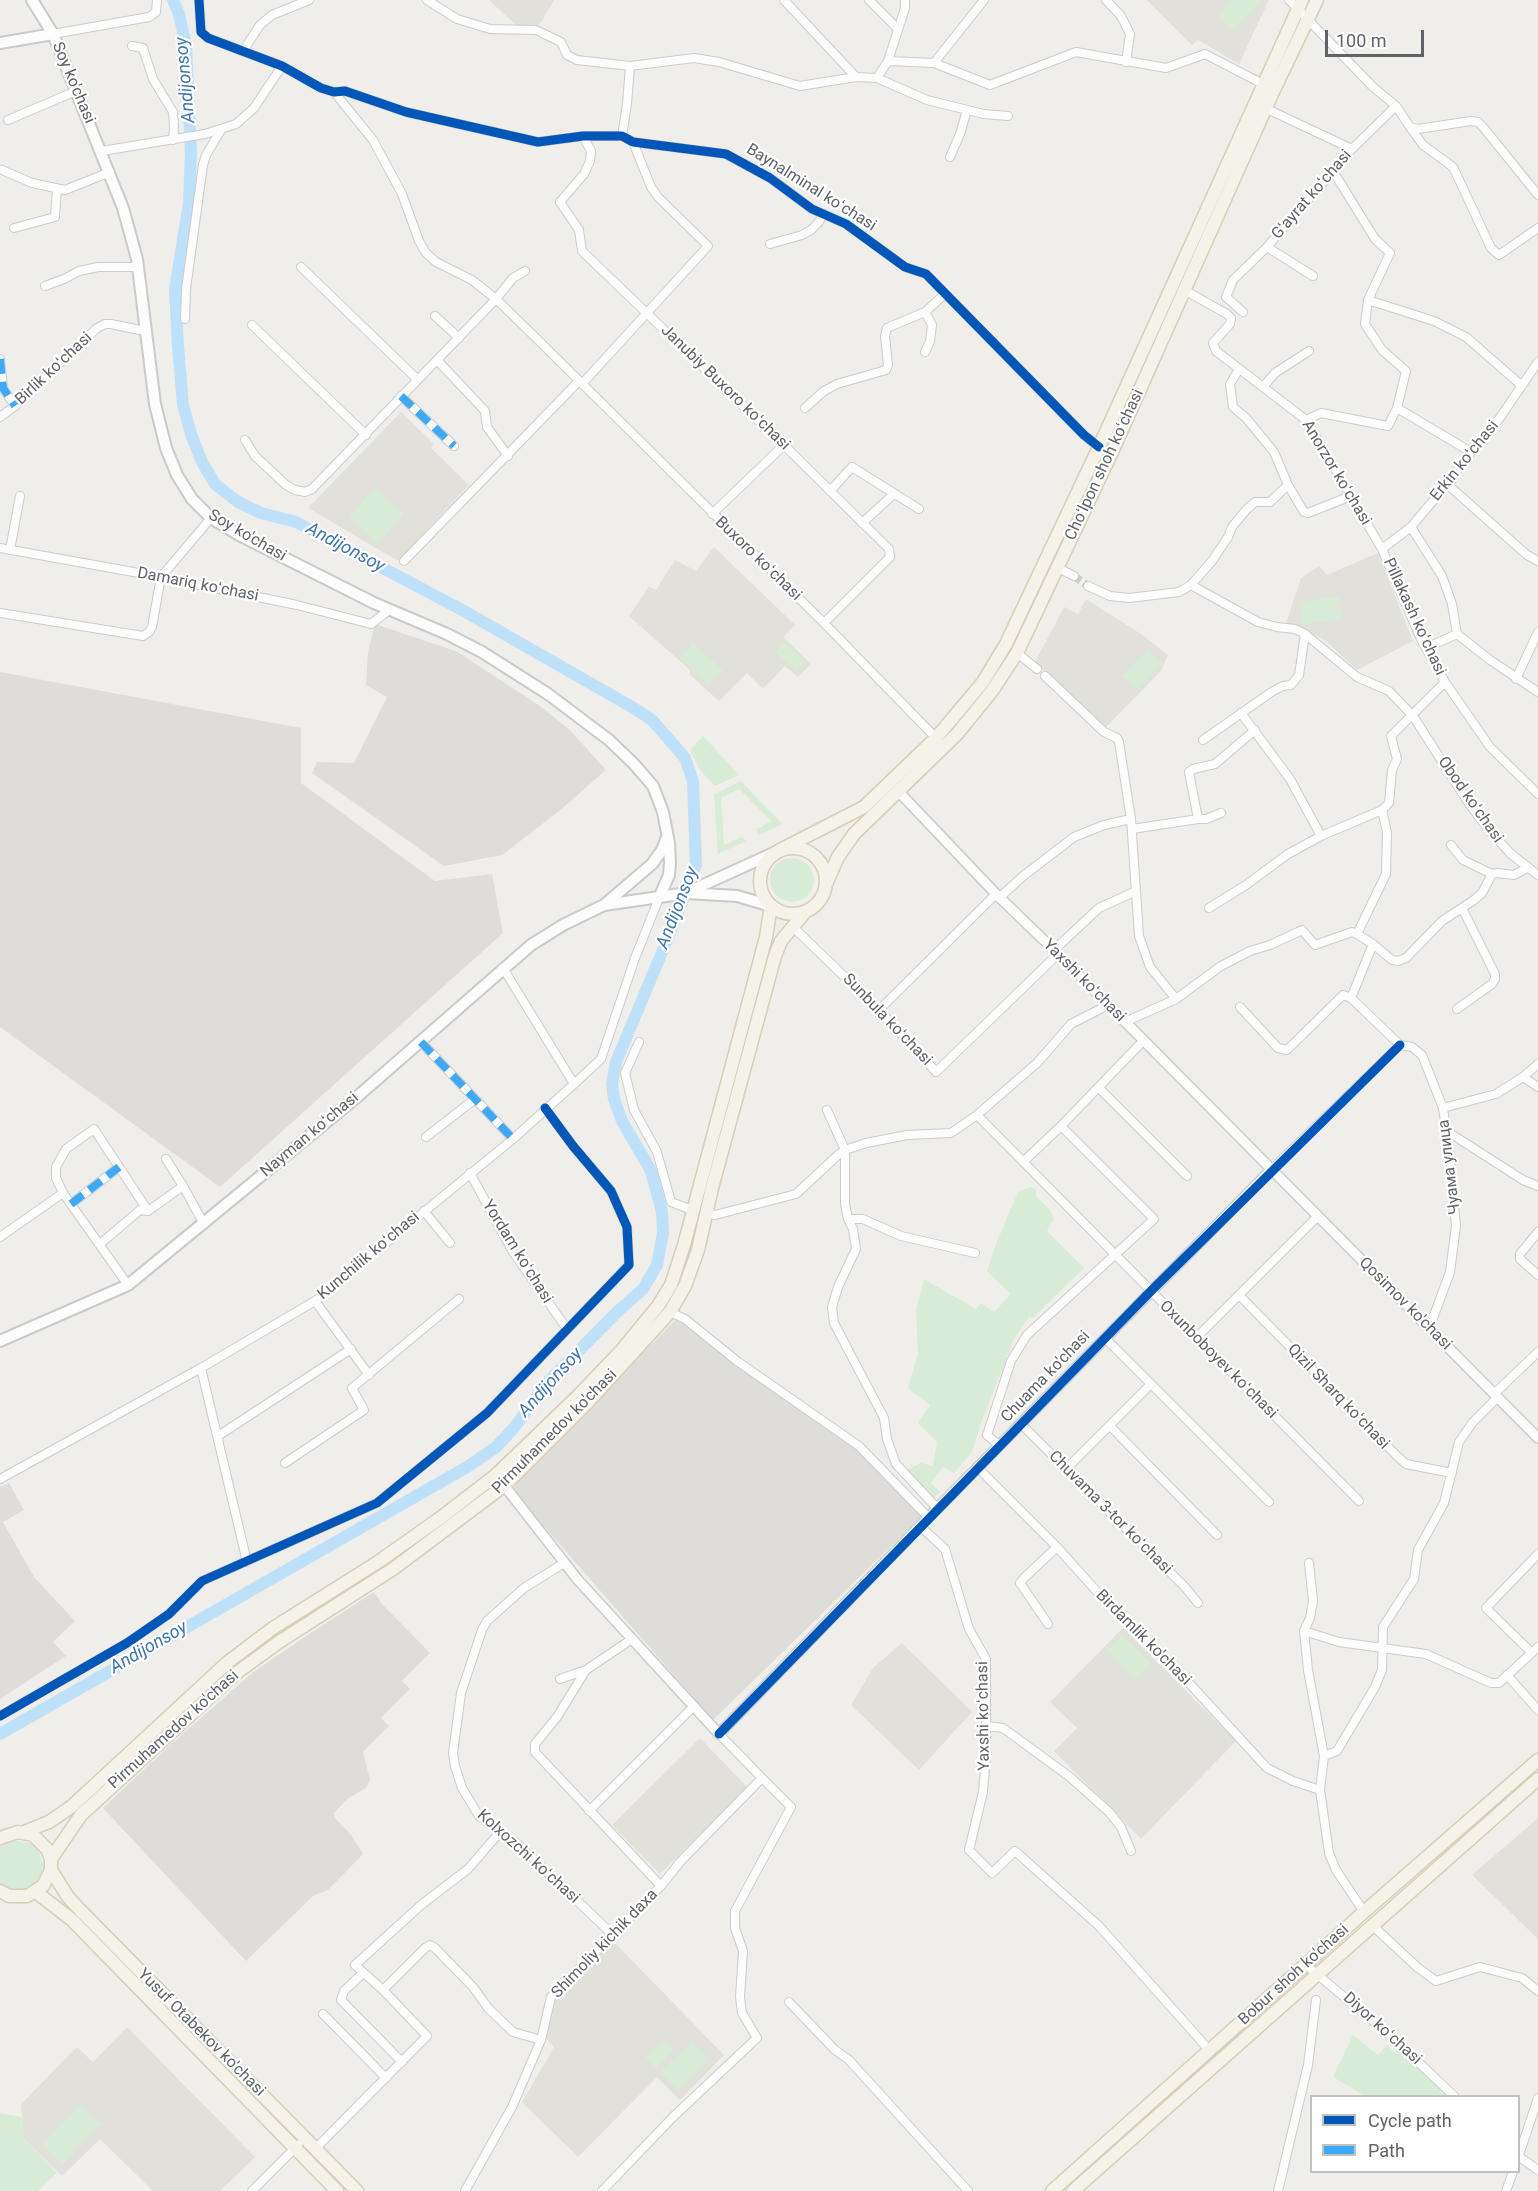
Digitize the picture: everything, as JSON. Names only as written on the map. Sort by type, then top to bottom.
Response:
[{"type":"main road","name":"Soy ko'chasi","points":[[32,0],[53,34],[123,208],[138,267],[155,404],[166,448],[192,500],[212,518],[238,535],[390,610],[447,634],[482,652],[548,694],[594,728],[623,753],[653,786],[663,812],[670,852],[669,875],[659,898]]},
{"type":"main road","name":"Choʻlpon shoh koʻchasi","points":[[780,850],[864,807],[936,738],[972,697],[1006,644],[1099,447],[1299,6],[1317,0]]},
{"type":"main road","name":"Choʻlpon shoh koʻchasi","points":[[826,884],[838,857],[854,834],[969,720],[992,691],[1017,653],[1112,452],[1265,108],[1299,6]]},
{"type":"main road","points":[[0,43],[53,34]]},
{"type":"main road","points":[[1099,447],[1112,452]]},
{"type":"main road","points":[[604,904],[652,864],[662,850],[668,833]]},
{"type":"main road","points":[[604,904],[687,893],[737,896],[771,906],[788,914],[806,911],[820,901],[826,884],[825,873],[813,854],[802,849],[791,848],[780,850],[687,893]]},
{"type":"main road","points":[[771,906],[764,898],[760,887],[760,876],[763,865],[770,856],[780,850]]},
{"type":"main road","name":"Nayman koʻchasi","points":[[0,1341],[128,1285],[421,1042],[541,937],[604,904]]},
{"type":"main road","name":"Pirmuhamedov ko'chasi","points":[[0,1838],[40,1827],[71,1807],[228,1662],[273,1628],[378,1562],[443,1516],[496,1474],[607,1366],[658,1306],[671,1285],[766,937],[771,906]]},
{"type":"main road","name":"Pirmuhamedov ko'chasi","points":[[36,1892],[48,1879],[51,1864],[81,1815],[235,1674],[279,1642],[393,1569],[505,1485],[596,1394],[670,1312],[685,1286],[698,1250],[775,956],[781,941],[806,911]]},
{"type":"main road","name":"Bobur shoh ko'chasi","points":[[1052,2191],[1538,1760]]},
{"type":"main road","name":"Bobur shoh ko'chasi","points":[[1073,2191],[1538,1779]]},
{"type":"main road","points":[[0,1831],[18,1832]]},
{"type":"main road","name":"Yusuf Otabekov ko'chasi","points":[[18,1832],[33,1835],[42,1841],[68,1897],[357,2191]]},
{"type":"main road","points":[[3,1896],[27,1896],[36,1892]]},
{"type":"main road","name":"Yusuf Otabekov ko'chasi","points":[[36,1892],[72,1920],[337,2191]]},
{"type":"main road","points":[[1147,2106],[1157,2117]]},
{"type":"main road","points":[[1091,2156],[1101,2167]]},
{"type":"street","points":[[53,34],[149,17],[156,12],[157,0]]},
{"type":"street","name":"Baynalminal koʻchasi","points":[[199,0],[201,32],[208,38],[282,66],[321,88],[334,92],[345,91],[406,112],[538,142],[583,136],[622,136],[633,142],[726,154],[770,178],[812,209],[846,224],[905,267],[926,274],[1084,435],[1099,447]]},
{"type":"street","points":[[243,51],[260,25],[272,15],[290,3],[309,0]]},
{"type":"street","points":[[427,0],[457,19],[490,29],[537,30],[561,42],[567,55],[577,60],[630,66],[694,58],[719,62],[800,86],[856,77],[877,78],[927,100],[967,110],[1008,116]]},
{"type":"street","points":[[869,0],[898,29]]},
{"type":"street","points":[[877,78],[888,61],[905,8],[905,0]]},
{"type":"street","points":[[934,63],[984,0]]},
{"type":"street","points":[[1106,0],[1120,16],[1130,34],[1126,62]]},
{"type":"street","points":[[787,1],[856,77]]},
{"type":"street","points":[[1299,6],[1373,87],[1396,106],[1423,145],[1453,167],[1491,248],[1499,255],[1538,228]]},
{"type":"street","points":[[132,46],[143,48],[153,79],[173,112],[175,140]]},
{"type":"street","points":[[888,61],[934,63],[990,85],[1076,52],[1166,68],[1205,54],[1263,84]]},
{"type":"street","points":[[102,151],[205,134],[236,124],[254,108],[282,66]]},
{"type":"street","points":[[622,136],[630,66]]},
{"type":"street","points":[[8,120],[76,91]]},
{"type":"street","name":"Buxoro koʻchasi","points":[[334,92],[373,140],[402,194],[426,253],[436,262],[471,280],[496,299],[824,623],[936,738]]},
{"type":"street","name":"Gʻayrat koʻchasi","points":[[1312,276],[1268,247],[1352,149],[1396,106]]},
{"type":"street","points":[[1265,108],[1352,149]]},
{"type":"street","points":[[950,157],[967,110]]},
{"type":"street","points":[[1410,127],[1418,129],[1471,121],[1478,122],[1538,195]]},
{"type":"street","points":[[185,319],[186,289],[203,165],[206,155],[221,130]]},
{"type":"street","name":"Janubiy Buxoro koʻchasi","points":[[583,136],[591,151],[590,161],[584,174],[560,202],[579,230],[582,251],[889,549],[890,557],[824,623]]},
{"type":"street","points":[[404,561],[580,383],[708,246],[651,187],[633,142]]},
{"type":"street","points":[[2,170],[32,183],[65,190],[110,172]]},
{"type":"street","points":[[1306,420],[1321,413],[1388,426],[1397,408],[1406,371],[1382,350],[1365,324],[1368,300],[1390,254],[1375,239],[1333,171]]},
{"type":"street","points":[[14,228],[55,217],[57,189]]},
{"type":"street","points":[[770,244],[802,235],[811,230],[823,214]]},
{"type":"street","points":[[1243,312],[1226,297],[1233,280],[1268,247]]},
{"type":"street","points":[[45,286],[79,271],[98,267],[138,267]]},
{"type":"street","points":[[301,267],[417,379]]},
{"type":"street","points":[[245,440],[255,456],[277,477],[296,490],[305,492],[312,489],[459,338],[516,275],[525,271]]},
{"type":"street","name":"Anorzor koʻchasi","points":[[1184,290],[1231,318],[1230,324],[1213,343],[1216,351],[1306,420],[1382,549]]},
{"type":"street","points":[[805,408],[824,391],[837,384],[886,370],[888,365],[885,336],[887,328],[925,312],[945,294]]},
{"type":"street","points":[[1368,300],[1434,321],[1466,337],[1521,385]]},
{"type":"street","points":[[925,312],[932,325],[930,341],[925,352]]},
{"type":"street","points":[[435,316],[459,338]]},
{"type":"street","name":"Birlik koʻchasi","points":[[0,417],[15,406],[97,328],[105,324],[145,331]]},
{"type":"street","points":[[252,325],[366,435]]},
{"type":"street","points":[[1263,387],[1275,373],[1309,351]]},
{"type":"street","points":[[0,359],[3,388],[15,406]]},
{"type":"street","points":[[437,360],[485,411],[487,427],[507,456]]},
{"type":"street","name":"Erkin koʻchasi","points":[[1382,549],[1411,527],[1447,484],[1496,423],[1538,362]]},
{"type":"street","points":[[1239,369],[1230,384],[1233,407],[1246,418],[1274,452],[1288,484],[1306,513],[1351,496]]},
{"type":"street","points":[[401,396],[454,446]]},
{"type":"street","points":[[1397,408],[1471,452]]},
{"type":"street","points":[[712,514],[784,445]]},
{"type":"street","points":[[830,490],[852,467],[919,509]]},
{"type":"street","points":[[1088,586],[1110,596],[1129,598],[1179,592],[1191,585],[1212,561],[1232,527],[1246,510],[1255,502],[1270,502],[1288,484]]},
{"type":"street","points":[[1447,484],[1527,555],[1538,561]]},
{"type":"street","points":[[862,523],[894,494]]},
{"type":"street","points":[[10,550],[20,496]]},
{"type":"street","points":[[0,613],[143,636],[152,627],[161,577],[212,518]]},
{"type":"street","points":[[1411,527],[1443,576],[1452,604],[1457,634],[1516,679],[1538,692]]},
{"type":"street","name":"Damariq koʻchasi","points":[[0,548],[161,577],[297,605],[371,624],[390,610]]},
{"type":"street","name":"Pillakash koʻchasi","points":[[1382,549],[1426,648],[1445,682],[1490,747],[1538,794]]},
{"type":"street","points":[[1058,568],[1074,576]]},
{"type":"street","points":[[1191,585],[1258,622],[1295,629],[1305,634],[1297,678],[1292,685],[1282,686],[1273,691],[1203,740]]},
{"type":"street","points":[[1516,679],[1538,632]]},
{"type":"street","name":"Obod koʻchasi","points":[[1305,634],[1357,677],[1389,691],[1413,716],[1470,805],[1493,835],[1527,868],[1538,875]]},
{"type":"street","points":[[1426,648],[1457,634]]},
{"type":"street","points":[[1017,653],[1037,669]]},
{"type":"street","points":[[1045,676],[1107,734],[1112,735],[1119,742],[1131,819],[1139,936],[1150,967],[1176,999]]},
{"type":"street","points":[[1209,908],[1246,885],[1288,854],[1321,836],[1382,810],[1389,803],[1392,770],[1397,759],[1391,736],[1445,682]]},
{"type":"street","points":[[1241,712],[1290,779],[1321,836]]},
{"type":"street","points":[[1198,819],[1189,772],[1215,764],[1256,730]]},
{"type":"street","name":"Yaxshi koʻchasi","points":[[898,792],[997,896],[1056,952],[1271,1170]]},
{"type":"street","points":[[1357,934],[1386,874],[1387,832],[1382,810]]},
{"type":"street","points":[[1132,829],[1206,819],[1221,813]]},
{"type":"street","points":[[879,1010],[997,896],[1040,862],[1074,837],[1104,825],[1131,819]]},
{"type":"street","points":[[1451,845],[1463,860],[1492,874],[1514,874],[1527,868]]},
{"type":"street","points":[[1125,1022],[1176,999],[1221,966],[1250,951],[1270,945],[1302,930],[1315,945],[1352,932],[1373,944],[1392,960],[1398,961],[1406,958],[1442,921],[1482,893],[1492,874]]},
{"type":"street","points":[[1056,952],[1099,908],[1136,891]]},
{"type":"street","name":"Kunchilik koʻchasi","points":[[1,1476],[201,1368],[315,1301],[513,1139],[601,1059],[635,958],[659,898]]},
{"type":"street","points":[[1457,1009],[1492,984],[1495,979],[1495,974],[1462,908]]},
{"type":"street","name":"Sunbula koʻchasi","points":[[792,926],[879,1010],[936,1072],[1056,952]]},
{"type":"street","points":[[1351,998],[1373,944]]},
{"type":"street","points":[[503,968],[574,1084]]},
{"type":"street","points":[[1240,1007],[1278,1048],[1287,1050],[1343,995],[1351,998],[1400,1045],[1412,1047],[1422,1055],[1443,1108]]},
{"type":"street","points":[[707,1213],[715,1215],[795,1194],[845,1150],[866,1143],[907,1135],[951,1133],[977,1115],[1037,1063],[1071,1024],[1108,1005]]},
{"type":"street","points":[[1023,1162],[1099,1088],[1143,1041]]},
{"type":"street","points":[[421,1042],[513,1139]]},
{"type":"street","points":[[639,1042],[625,1073],[634,1110],[657,1152],[671,1202],[692,1210]]},
{"type":"street","name":"Chuama ko'chasi","points":[[719,1734],[1150,1292],[1400,1045]]},
{"type":"street","name":"Чуама улица","points":[[1429,1329],[1450,1272],[1456,1226],[1443,1108],[1496,1094],[1523,1077],[1538,1064]]},
{"type":"street","points":[[1523,1077],[1538,1087]]},
{"type":"street","points":[[1099,1088],[1187,1176]]},
{"type":"street","points":[[426,1137],[475,1099]]},
{"type":"street","points":[[0,1716],[127,1643],[169,1614],[202,1581],[377,1503],[487,1413],[629,1265],[627,1227],[611,1191],[545,1108]]},
{"type":"street","points":[[827,1110],[845,1150],[845,1204],[853,1229],[855,1249],[832,1307],[834,1323],[884,1418],[887,1439],[896,1464],[938,1509]]},
{"type":"street","name":"Oxunboboyev koʻchasi","points":[[977,1115],[1359,1501]]},
{"type":"street","points":[[1000,1446],[987,1435],[1011,1361],[1027,1335],[1154,1219],[1061,1126]]},
{"type":"street","points":[[128,1285],[63,1193],[56,1179],[56,1167],[66,1149],[94,1130],[148,1211]]},
{"type":"street","points":[[1445,1130],[1523,1180],[1538,1186]]},
{"type":"street","points":[[166,1159],[204,1224]]},
{"type":"street","points":[[71,1204],[119,1167]]},
{"type":"street","name":"Qosimov ko'chasi","points":[[1271,1170],[1538,1438]]},
{"type":"street","name":"Yordam koʻchasi","points":[[470,1173],[513,1251],[567,1329]]},
{"type":"street","points":[[100,1244],[140,1210],[148,1211],[183,1186]]},
{"type":"street","points":[[0,1237],[63,1193]]},
{"type":"street","points":[[424,1211],[450,1243]]},
{"type":"street","points":[[1197,1337],[1318,1216]]},
{"type":"street","points":[[848,1219],[863,1219],[901,1236],[975,1253]]},
{"type":"street","points":[[1538,1232],[1520,1254],[1520,1259],[1538,1275]]},
{"type":"street","name":"Qizil Sharq koʻchasi","points":[[1239,1295],[1406,1464],[1452,1473]]},
{"type":"street","points":[[285,1463],[364,1410],[352,1388],[459,1299]]},
{"type":"street","points":[[315,1301],[369,1375]]},
{"type":"street","points":[[670,1312],[685,1319],[737,1361],[859,1446],[929,1518]]},
{"type":"street","points":[[1105,1338],[1269,1502]]},
{"type":"street","points":[[218,1436],[351,1350]]},
{"type":"street","points":[[1324,1756],[1337,1751],[1375,1687],[1382,1670],[1383,1627],[1414,1579],[1418,1550],[1442,1508],[1459,1442],[1473,1422],[1538,1352]]},
{"type":"street","points":[[201,1368],[247,1562]]},
{"type":"street","points":[[1066,1469],[1151,1384]]},
{"type":"street","name":"Chuvama 3-tor koʻchasi","points":[[1021,1424],[1198,1603]]},
{"type":"street","points":[[1110,1426],[1217,1535]]},
{"type":"street","name":"Birdamlik ko'chasi","points":[[978,1468],[1058,1547],[1100,1595],[1190,1684],[1267,1768],[1293,1781],[1320,1790]]},
{"type":"street","points":[[496,1474],[564,1563],[719,1734],[791,1807],[735,1911],[735,1928],[743,1951],[740,1997],[742,2013],[757,2038],[674,2117],[602,2191]]},
{"type":"street","name":"Yaxshi koʻchasi","points":[[920,1526],[945,1549],[969,1629],[986,1659],[987,1725],[983,1792],[969,1850],[992,1873],[1015,1851],[1099,1926],[1210,2051]]},
{"type":"street","points":[[1048,1624],[1020,1583],[1058,1547]]},
{"type":"street","points":[[1304,1631],[1340,1642],[1426,1654],[1491,1683],[1499,1683],[1535,1650],[1486,1608],[1538,1554]]},
{"type":"street","name":"Kolxozchi koʻchasi","points":[[564,1563],[524,1588],[487,1621],[477,1641],[461,1693],[453,1742],[455,1766],[462,1788],[479,1816],[529,1854],[613,1935]]},
{"type":"street","points":[[1309,1563],[1313,1601],[1310,1618],[1304,1631],[1308,1670],[1324,1756],[1320,1790],[1329,1853],[1336,1870],[1364,1912]]},
{"type":"street","points":[[560,1679],[586,1670],[632,1639]]},
{"type":"street","points":[[586,1670],[557,1717],[535,1744],[535,1752],[661,1886]]},
{"type":"street","points":[[1507,1676],[1538,1710]]},
{"type":"street","points":[[589,1811],[694,1706]]},
{"type":"street","points":[[987,1725],[1003,1728],[1070,1777],[1121,1827],[1131,1851]]},
{"type":"street","name":"Shimoliy kichik daxa","points":[[465,2191],[512,2107],[541,2040],[551,1997],[661,1886],[680,1862],[762,1778]]},
{"type":"street","points":[[315,2148],[427,2036],[383,1990],[355,1965],[421,1905],[468,1869],[500,1832]]},
{"type":"street","points":[[1372,1926],[1436,1981],[1480,1967],[1522,1978],[1538,1991]]},
{"type":"street","points":[[383,1990],[430,1945],[473,1987],[488,2008],[513,2032],[541,2040]]},
{"type":"street","name":"Diyor koʻchasi","points":[[1306,1965],[1393,2037],[1453,2095]]},
{"type":"street","points":[[363,1973],[344,1991],[341,2000],[402,2062]]},
{"type":"street","points":[[1278,2191],[1308,2065],[1316,2000]]},
{"type":"street","points":[[789,2002],[835,2050],[856,2068],[969,2191]]},
{"type":"street","points":[[323,2014],[386,2078]]},
{"type":"street","points":[[1520,2154],[1538,2098]]},
{"type":"street","points":[[252,2191],[305,2138]]},
{"type":"street","points":[[1520,2158],[1538,2170]]},
{"type":"street","points":[[1506,2191],[1513,2173]]},
{"type":"shaded area","points":[[489,0],[554,0],[542,21],[535,28],[518,27]]},
{"type":"shaded area","points":[[1147,0],[1269,0],[1239,64],[1198,40],[1192,45]]},
{"type":"shaded area","points":[[401,412],[434,444],[431,448],[469,485],[398,561],[308,508]]},
{"type":"shaded area","points":[[714,547],[795,625],[783,637],[811,664],[798,677],[785,666],[763,689],[747,673],[719,701],[690,675],[690,670],[629,616],[649,586],[656,590],[675,560],[696,571]]},
{"type":"shaded area","points":[[1378,553],[1413,641],[1357,670],[1326,641],[1304,629],[1286,623],[1301,578],[1319,566],[1327,575]]},
{"type":"shaded area","points":[[1086,599],[1141,634],[1168,655],[1161,671],[1105,728],[1035,662],[1064,607],[1078,614]]},
{"type":"shaded area","points":[[375,624],[456,651],[540,706],[570,730],[606,770],[558,812],[502,855],[444,866],[312,773],[317,762],[354,763],[387,697],[366,685],[368,652]]},
{"type":"shaded area","points":[[0,672],[301,728],[301,783],[435,881],[492,874],[503,933],[220,1187],[0,1027]]},
{"type":"shaded area","points":[[682,1313],[736,1362],[865,1453],[924,1514],[713,1720],[513,1491],[517,1481]]},
{"type":"shaded area","points":[[9,1483],[24,1510],[3,1522],[34,1577],[75,1621],[53,1642],[66,1656],[0,1699],[0,1487]]},
{"type":"shaded area","points":[[374,1592],[382,1604],[430,1653],[402,1681],[410,1689],[381,1718],[389,1726],[363,1752],[370,1780],[366,1788],[347,1799],[334,1813],[334,1817],[351,1835],[363,1854],[328,1890],[313,1896],[246,1961],[103,1808],[252,1673]]},
{"type":"shaded area","points":[[1123,1628],[1236,1741],[1141,1839],[1054,1751],[1077,1728],[1050,1702]]},
{"type":"shaded area","points":[[902,1643],[972,1712],[919,1770],[851,1705],[873,1668]]},
{"type":"shaded area","points":[[700,1738],[747,1787],[660,1874],[612,1825]]},
{"type":"shaded area","points":[[1538,1818],[1538,1939],[1472,1875]]},
{"type":"shaded area","points":[[613,1941],[724,2055],[680,2100],[657,2077],[578,2157],[522,2102],[554,2047],[545,2037],[554,1999]]},
{"type":"shaded area","points":[[127,2027],[255,2157],[220,2191],[153,2191],[100,2139],[62,2176],[24,2139],[21,2104],[77,2047],[93,2062]]},
{"type":"green space","points":[[1232,0],[1258,0],[1260,2],[1233,30],[1218,15]]},
{"type":"green space","points":[[375,488],[404,514],[378,544],[349,517]]},
{"type":"green space","points":[[1338,596],[1342,618],[1303,625],[1300,602]]},
{"type":"green space","points":[[784,642],[805,661],[795,671],[775,652]]},
{"type":"green space","points":[[693,643],[723,670],[709,685],[680,658]]},
{"type":"green space","points":[[1147,649],[1162,663],[1137,690],[1122,676]]},
{"type":"green space","points":[[703,736],[739,775],[715,786],[700,770],[690,750]]},
{"type":"green space","points":[[741,781],[782,824],[759,835],[756,830],[771,821],[739,789],[721,798],[724,845],[742,837],[746,841],[718,854],[714,794]]},
{"type":"green space","points":[[792,858],[801,859],[808,864],[813,871],[813,889],[808,896],[801,901],[792,902],[783,901],[776,896],[771,889],[770,880],[771,871],[776,864],[783,859]]},
{"type":"green space","points":[[1031,1187],[1036,1189],[1036,1196],[1051,1211],[1054,1219],[1047,1231],[1084,1268],[1033,1318],[1029,1317],[1014,1339],[972,1452],[954,1473],[943,1467],[931,1483],[940,1492],[934,1498],[907,1470],[921,1463],[933,1466],[937,1442],[918,1423],[930,1405],[908,1388],[918,1353],[916,1310],[924,1279],[976,1309],[981,1303],[994,1312],[1011,1294],[987,1271],[1018,1192]]},
{"type":"green space","points":[[1122,1635],[1151,1663],[1136,1679],[1107,1650]]},
{"type":"green space","points":[[12,1840],[30,1843],[37,1849],[44,1865],[40,1881],[34,1887],[18,1893],[0,1887],[0,1846]]},
{"type":"green space","points":[[1353,2035],[1378,2055],[1387,2045],[1394,2052],[1398,2048],[1449,2095],[1363,2095],[1333,2077]]},
{"type":"green space","points":[[663,2040],[674,2050],[656,2068],[645,2058]]},
{"type":"green space","points":[[692,2042],[709,2059],[678,2090],[661,2073]]},
{"type":"green space","points":[[81,2104],[101,2124],[62,2164],[42,2144]]},
{"type":"green space","points":[[0,2113],[22,2117],[24,2139],[57,2173],[38,2191],[0,2191]]},
{"type":"waterway","name":"Andijonsoy","points":[[0,1734],[467,1467],[495,1448],[514,1428],[546,1384],[643,1289],[657,1265],[663,1233],[662,1212],[650,1169],[622,1121],[614,1099],[612,1084],[616,1062],[696,865],[693,781],[685,758],[652,720],[632,707],[464,611],[296,522],[261,513],[238,502],[215,484],[202,462],[183,405],[175,289],[189,203],[191,153],[186,46],[179,14],[173,0]]},
{"type":"tunnel","points":[[1074,576],[1088,586]]},
{"type":"marked path","points":[[0,359],[3,388],[15,406]]},
{"type":"marked path","points":[[401,396],[454,446]]},
{"type":"marked path","points":[[421,1042],[513,1139]]},
{"type":"marked path","points":[[71,1204],[119,1167]]},
{"type":"cycle path","points":[[199,0],[201,32],[208,38],[282,66],[321,88],[334,92],[345,91],[406,112],[538,142],[583,136],[622,136],[633,142],[726,154],[770,178],[812,209],[846,224],[905,267],[926,274],[1084,435],[1099,447]]},
{"type":"cycle path","points":[[719,1734],[1150,1292],[1400,1045]]},
{"type":"cycle path","points":[[0,1716],[127,1643],[169,1614],[202,1581],[377,1503],[487,1413],[629,1265],[627,1227],[611,1191],[545,1108]]}]
